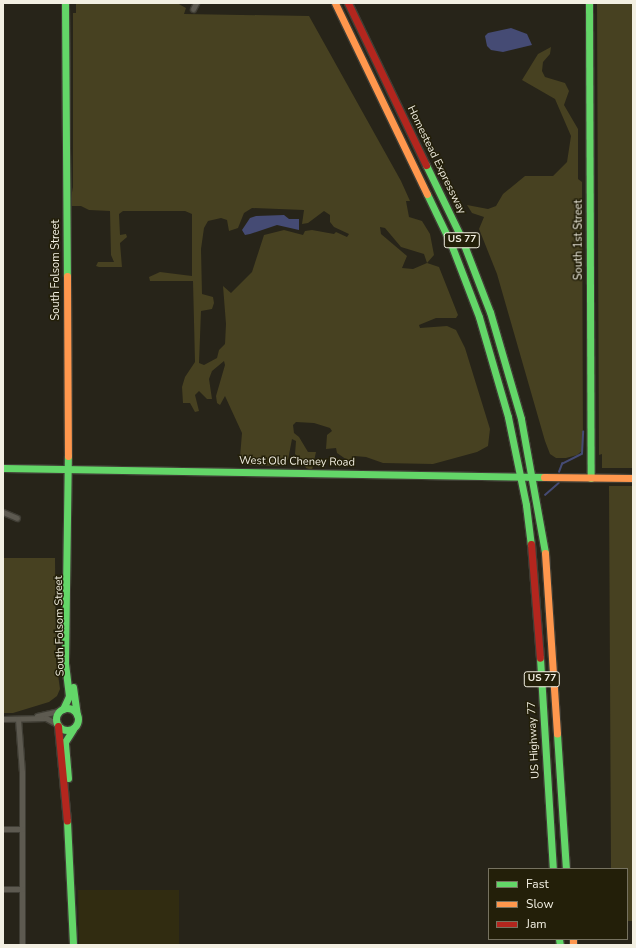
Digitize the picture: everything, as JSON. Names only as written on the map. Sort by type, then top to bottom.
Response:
[{"type":"main road","name":"South Folsom Street","points":[[62,710],[69,696],[65,662],[68,468],[65,3]]},
{"type":"main road","name":"Homestead Expressway","points":[[335,3],[436,211],[465,278],[501,390],[523,490]]},
{"type":"main road","name":"Homestead Expressway","points":[[348,3],[435,181],[476,274],[511,382],[536,492],[549,592],[566,868]]},
{"type":"main road","name":"South 1st Street","points":[[589,3],[591,478]]},
{"type":"main road","name":"West Old Cheney Road","points":[[3,468],[633,478]]},
{"type":"main road","name":"US Highway 77","points":[[523,490],[537,606],[553,868]]},
{"type":"main road","name":"South Folsom Street","points":[[67,537],[70,556],[70,666],[77,715]]},
{"type":"main road","points":[[66,790],[68,766],[66,742],[78,722],[77,715],[73,710],[62,710],[56,718],[66,790],[73,945]]},
{"type":"main road","points":[[58,725],[67,730],[74,728]]},
{"type":"street","points":[[193,9],[196,3]]},
{"type":"street","points":[[3,512],[17,518]]},
{"type":"street","points":[[3,719],[34,717],[62,710]]},
{"type":"street","points":[[34,717],[48,718],[58,725]]},
{"type":"street","points":[[18,719],[22,772],[22,945]]},
{"type":"street","points":[[3,829],[22,829]]},
{"type":"street","points":[[3,889],[22,889]]},
{"type":"shaded area","points":[[76,3],[177,3],[186,8],[184,14],[309,16],[401,181],[410,201],[406,201],[409,217],[422,221],[430,234],[434,255],[427,263],[439,267],[458,315],[456,318],[436,318],[419,325],[420,328],[447,326],[456,330],[465,348],[490,429],[488,446],[477,452],[433,464],[383,463],[366,457],[354,456],[350,462],[337,453],[336,448],[326,449],[327,435],[332,431],[330,428],[314,423],[296,422],[293,425],[294,433],[299,437],[308,452],[316,452],[312,470],[306,468],[303,461],[295,454],[296,441],[292,439],[288,460],[284,457],[279,466],[248,465],[242,462],[240,457],[242,433],[225,396],[220,405],[217,403],[216,396],[225,365],[224,361],[212,371],[209,379],[212,399],[207,399],[199,391],[195,395],[199,411],[195,412],[190,403],[183,403],[182,387],[185,377],[195,362],[193,281],[150,281],[149,277],[160,272],[192,276],[192,214],[185,211],[123,211],[119,214],[120,235],[126,234],[127,237],[120,243],[122,267],[96,266],[98,262],[114,262],[111,255],[110,211],[89,210],[81,206],[71,206],[70,203],[73,187],[73,13],[76,13]],"holes":[[[252,208],[304,210],[302,224],[308,223],[324,211],[330,215],[330,222],[334,227],[349,234],[347,237],[336,232],[334,234],[312,230],[305,231],[303,235],[284,230],[264,235],[252,272],[231,293],[223,286],[226,324],[225,344],[219,350],[217,358],[204,365],[199,363],[201,311],[212,309],[214,303],[213,297],[202,294],[201,249],[204,228],[208,221],[221,218],[227,220],[229,231],[238,228],[244,213]],[[380,227],[385,228],[401,247],[424,254],[427,263],[413,269],[402,268],[407,256],[381,234]]]},
{"type":"shaded area","points":[[597,3],[633,3],[633,468],[602,468],[602,454],[599,455]]},
{"type":"shaded area","points":[[551,47],[550,54],[543,62],[542,71],[545,77],[565,83],[569,91],[564,105],[578,129],[578,179],[582,182],[583,450],[577,455],[566,458],[556,458],[550,454],[497,274],[479,229],[484,217],[472,213],[467,205],[488,209],[496,206],[503,194],[525,176],[553,176],[567,162],[571,136],[555,99],[522,80],[538,54]]},
{"type":"shaded area","points":[[609,486],[633,486],[633,921],[628,921],[628,868],[611,868]]},
{"type":"shaded area","points":[[3,558],[55,558],[56,660],[60,689],[57,696],[49,702],[13,713],[3,713]]},
{"type":"shaded area","points":[[78,890],[179,890],[179,945],[79,945]]},
{"type":"water","points":[[511,28],[527,34],[532,45],[503,52],[491,50],[487,46],[485,36],[488,33]]},
{"type":"water","points":[[284,215],[289,219],[299,219],[299,230],[277,225],[245,235],[242,230],[250,218],[256,216]]},
{"type":"waterway","points":[[559,472],[562,464],[582,454],[583,432]]},
{"type":"waterway","points":[[545,495],[559,483]]},
{"type":"traffic: fast","points":[[65,3],[67,276]]},
{"type":"traffic: fast","points":[[589,3],[591,478]]},
{"type":"traffic: fast","points":[[426,165],[461,237],[490,312],[521,419],[545,553]]},
{"type":"traffic: fast","points":[[427,194],[451,244],[479,317],[508,417],[526,505],[531,544]]},
{"type":"traffic: fast","points":[[63,709],[69,696],[65,662],[68,456]]},
{"type":"traffic: fast","points":[[3,468],[544,477]]},
{"type":"traffic: fast","points":[[540,658],[553,868]]},
{"type":"traffic: fast","points":[[73,687],[77,715]]},
{"type":"traffic: fast","points":[[67,708],[75,711],[78,719],[75,727],[67,730],[59,727],[56,719],[59,711],[67,708]]},
{"type":"traffic: fast","points":[[68,778],[65,742],[73,729]]},
{"type":"traffic: fast","points":[[557,734],[566,868]]},
{"type":"traffic: fast","points":[[67,821],[73,945]]},
{"type":"traffic: fast","points":[[559,940],[560,945]]},
{"type":"traffic: slow","points":[[335,3],[427,194]]},
{"type":"traffic: slow","points":[[67,276],[68,456]]},
{"type":"traffic: slow","points":[[544,477],[633,478]]},
{"type":"traffic: slow","points":[[545,553],[557,734]]},
{"type":"traffic: slow","points":[[573,940],[573,945]]},
{"type":"traffic: jam","points":[[348,3],[426,165]]},
{"type":"traffic: jam","points":[[531,544],[540,658]]},
{"type":"traffic: jam","points":[[58,726],[67,821]]}]
